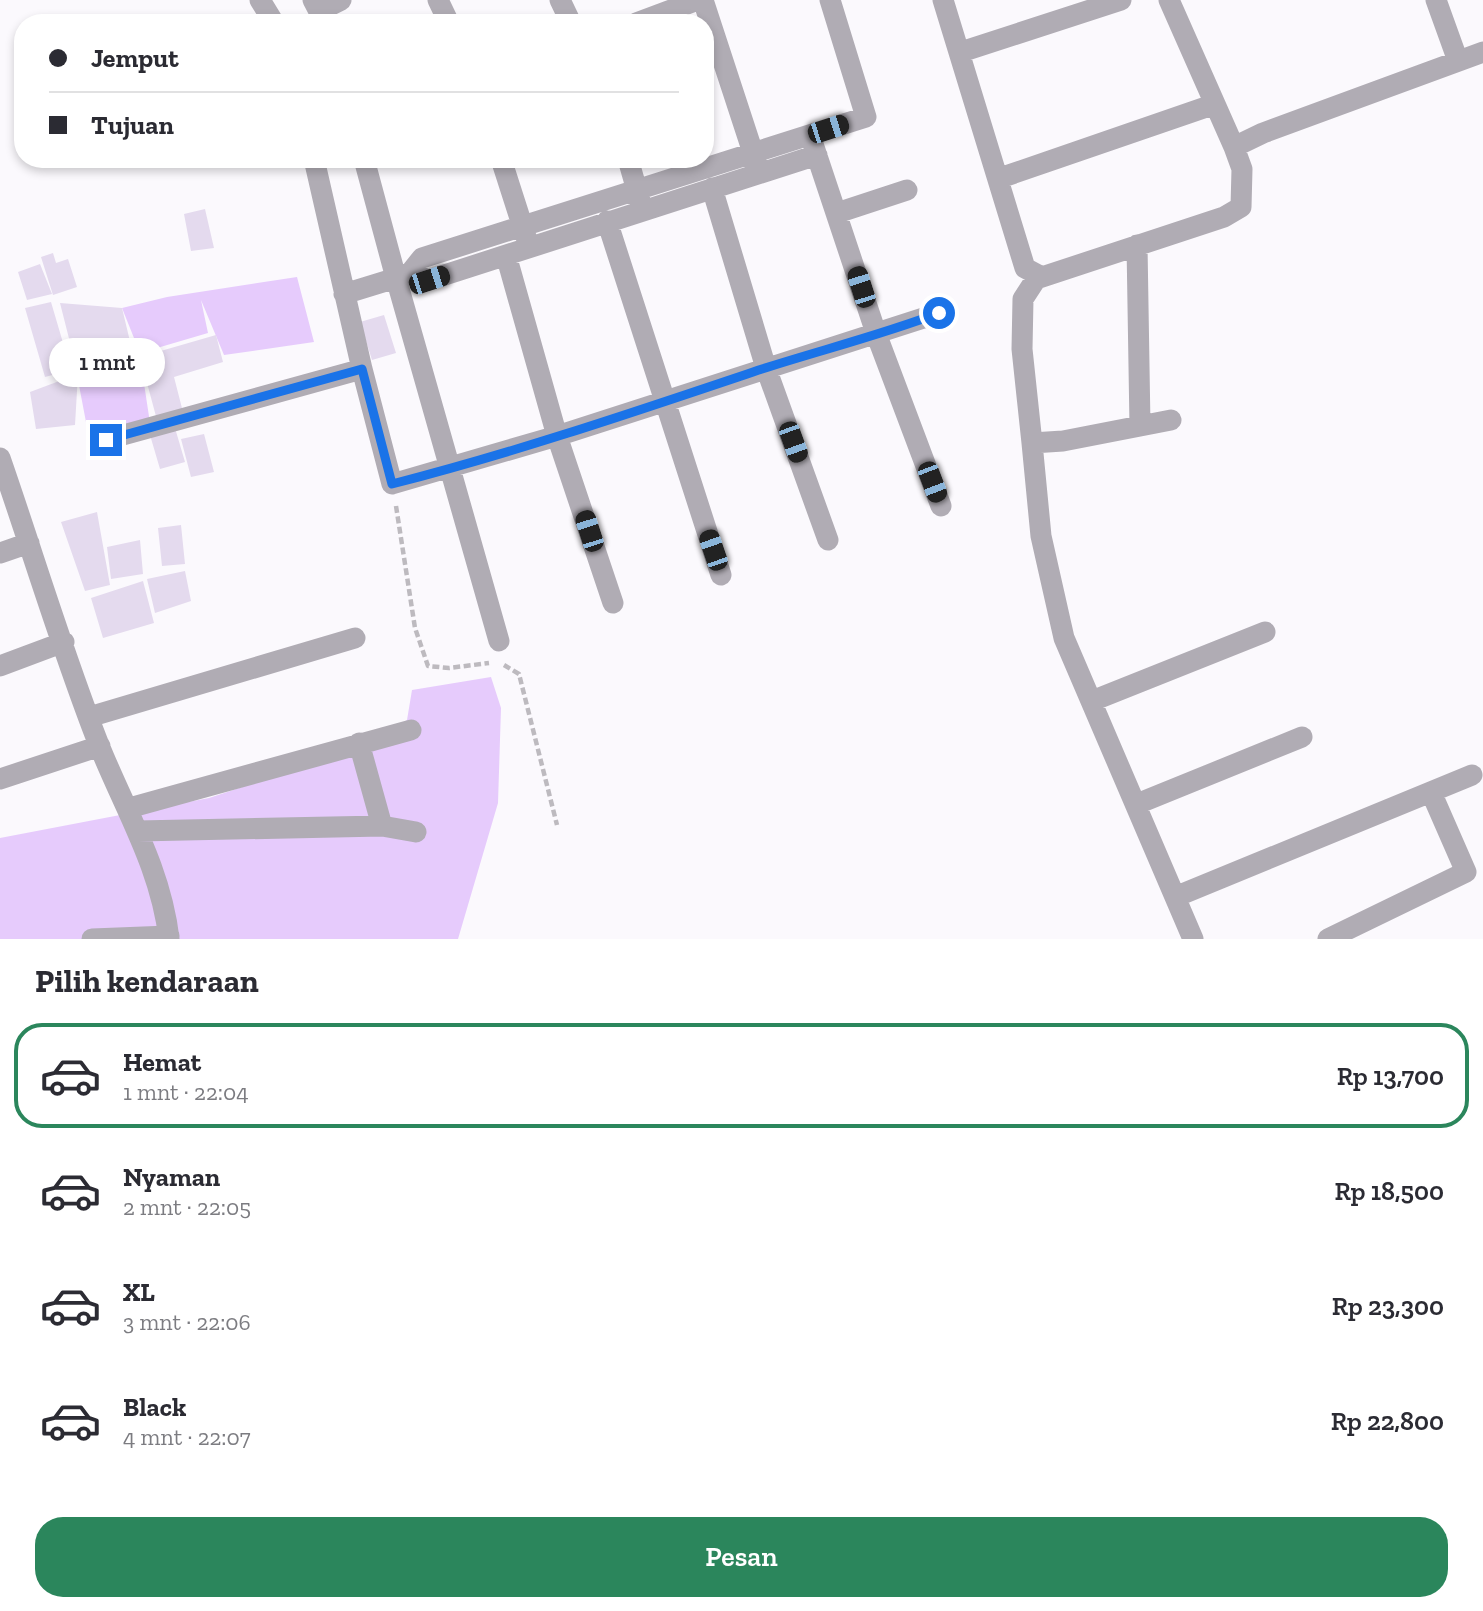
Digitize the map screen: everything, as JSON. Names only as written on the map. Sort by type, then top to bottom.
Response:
[{"type":"street","points":[[319,11],[341,0]]},
{"type":"street","points":[[660,14],[698,0]]},
{"type":"street","points":[[344,294],[403,276],[429,280],[607,221],[640,200],[813,145],[866,117],[830,0]]},
{"type":"street","points":[[943,0],[1026,268],[1040,276]]},
{"type":"street","points":[[961,52],[1121,0]]},
{"type":"street","points":[[1169,0],[1242,169],[1241,206],[1224,218],[1040,276],[1023,299],[1022,349],[1041,536],[1061,626],[1193,939]]},
{"type":"street","points":[[1436,0],[1458,61]]},
{"type":"street","points":[[714,33],[757,163]]},
{"type":"street","points":[[1234,147],[1263,133],[1483,52]]},
{"type":"street","points":[[1000,178],[1215,104]]},
{"type":"street","points":[[813,145],[877,336],[942,506]]},
{"type":"street","points":[[403,276],[422,258],[522,227],[640,200],[712,188],[757,163]]},
{"type":"street","points":[[316,168],[362,369],[392,484],[663,403],[766,368],[877,336],[939,313]]},
{"type":"street","points":[[367,168],[403,276],[449,469],[499,640]]},
{"type":"street","points":[[504,168],[529,247]]},
{"type":"street","points":[[631,168],[640,200]]},
{"type":"street","points":[[712,188],[766,368],[828,540]]},
{"type":"street","points":[[837,213],[907,190]]},
{"type":"street","points":[[607,221],[663,403],[721,575]]},
{"type":"street","points":[[1137,245],[1140,426]]},
{"type":"street","points":[[506,255],[557,436],[612,603]]},
{"type":"street","points":[[106,440],[362,369]]},
{"type":"street","points":[[1032,443],[1063,441],[1171,420]]},
{"type":"street","points":[[0,458],[89,717],[129,808],[164,899],[169,938],[92,939]]},
{"type":"street","points":[[0,552],[29,543]]},
{"type":"street","points":[[1092,701],[1265,632]]},
{"type":"street","points":[[89,717],[355,638]]},
{"type":"street","points":[[0,666],[64,642]]},
{"type":"street","points":[[129,808],[411,730]]},
{"type":"street","points":[[1137,804],[1302,737]]},
{"type":"street","points":[[359,743],[382,826]]},
{"type":"street","points":[[0,779],[100,746]]},
{"type":"street","points":[[1175,897],[1472,775]]},
{"type":"street","points":[[1328,939],[1466,872],[1431,792]]},
{"type":"street","points":[[138,831],[382,826],[416,832]]},
{"type":"path","points":[[392,484],[415,628],[428,667],[449,668],[493,662],[506,665],[519,674],[557,825]]},
{"type":"shaded area","points":[[297,277],[314,342],[224,355],[201,300],[208,333],[140,353],[122,308],[167,297]]},
{"type":"shaded area","points":[[140,357],[150,423],[90,443],[78,380]]},
{"type":"shaded area","points":[[491,677],[501,708],[498,803],[458,939],[0,939],[0,838],[209,798],[369,745],[407,720],[412,690]]},
{"type":"building","points":[[205,209],[214,248],[191,251],[184,214]]},
{"type":"building","points":[[53,253],[56,263],[68,259],[77,287],[53,295],[41,257]]},
{"type":"building","points":[[40,264],[52,294],[27,300],[18,272]]},
{"type":"building","points":[[51,302],[71,370],[45,377],[25,308]]},
{"type":"building","points":[[60,303],[122,308],[134,358],[78,374]]},
{"type":"building","points":[[384,315],[396,353],[372,360],[360,322]]},
{"type":"building","points":[[216,335],[223,362],[174,377],[184,416],[157,420],[140,357]]},
{"type":"building","points":[[78,374],[75,425],[36,429],[30,392]]},
{"type":"building","points":[[175,428],[185,462],[160,469],[150,435]]},
{"type":"building","points":[[204,434],[214,472],[191,477],[181,439]]},
{"type":"building","points":[[97,512],[110,585],[85,591],[61,522]]},
{"type":"building","points":[[181,525],[185,564],[162,566],[158,528]]},
{"type":"building","points":[[140,540],[143,574],[111,579],[107,547]]},
{"type":"building","points":[[185,571],[191,601],[155,613],[147,579]]},
{"type":"building","points":[[143,581],[154,623],[103,638],[91,598]]},
{"type":"route","points":[[106,440],[362,369],[392,484],[663,403],[766,368],[877,336],[939,313]]}]
